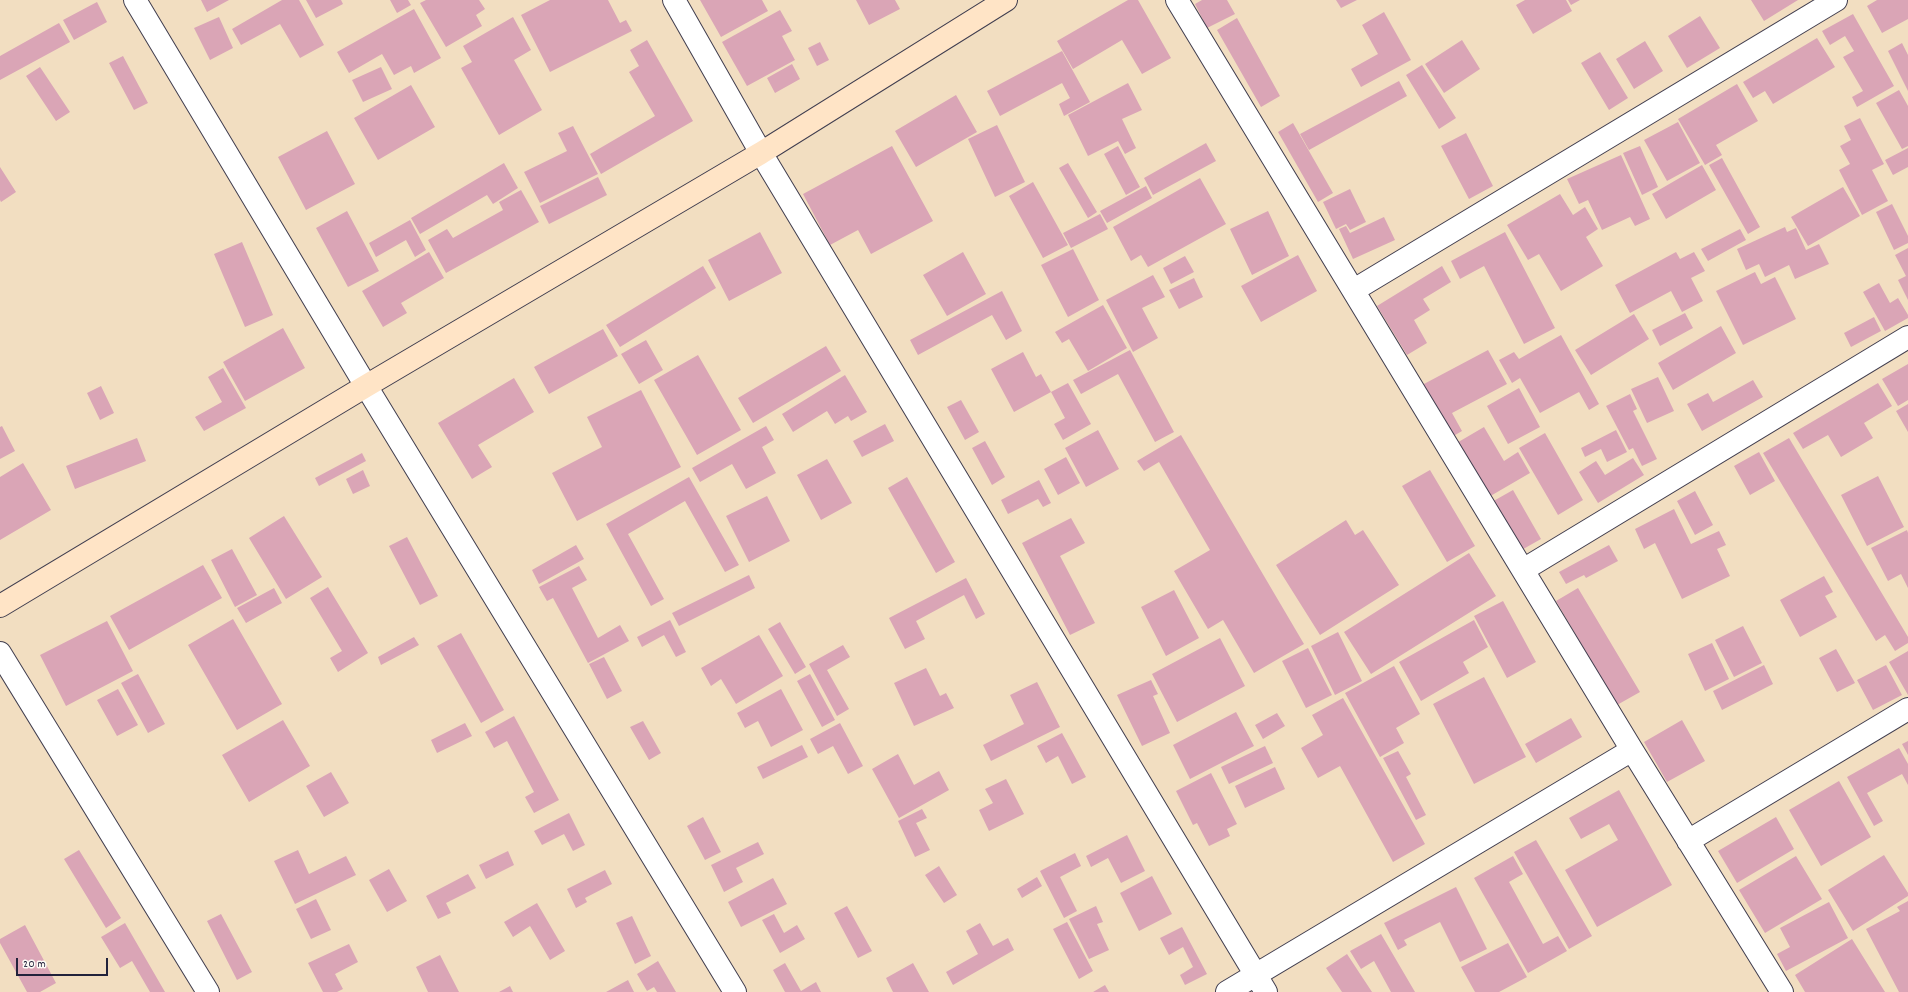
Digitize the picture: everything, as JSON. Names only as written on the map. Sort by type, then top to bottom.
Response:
[{"type":"main road","points":[[0,606],[366,386],[761,153],[1006,0]]},
{"type":"street","points":[[135,0],[366,386],[735,992]]},
{"type":"street","points":[[674,0],[761,153],[1261,984]]},
{"type":"street","points":[[1177,0],[1632,750],[1782,992]]},
{"type":"street","points":[[1354,290],[1836,0]]},
{"type":"street","points":[[1523,570],[1908,337]]},
{"type":"street","points":[[0,653],[208,992]]},
{"type":"street","points":[[1688,841],[1908,709]]},
{"type":"street","points":[[1227,992],[1261,984],[1632,750]]},
{"type":"building","points":[[201,0],[229,0],[207,12]]},
{"type":"building","points":[[282,0],[299,0],[324,45],[300,58],[280,24],[241,45],[232,29]]},
{"type":"building","points":[[306,0],[341,0],[343,4],[316,18]]},
{"type":"building","points":[[390,0],[408,0],[411,5],[397,13]]},
{"type":"building","points":[[426,0],[479,0],[485,9],[476,15],[482,26],[446,47],[420,3]]},
{"type":"building","points":[[550,0],[608,0],[620,23],[626,20],[632,31],[550,72],[521,15]]},
{"type":"building","points":[[700,0],[762,0],[768,11],[721,37]]},
{"type":"building","points":[[856,0],[895,0],[900,9],[869,25]]},
{"type":"building","points":[[1128,0],[1138,0],[1171,58],[1142,74],[1122,40],[1073,69],[1057,41]]},
{"type":"building","points":[[1202,0],[1227,0],[1235,14],[1207,28],[1195,4]]},
{"type":"building","points":[[1336,0],[1357,0],[1341,8]]},
{"type":"building","points":[[1525,0],[1566,0],[1572,11],[1533,34],[1516,5]]},
{"type":"building","points":[[1568,0],[1580,0],[1571,5]]},
{"type":"building","points":[[1751,0],[1798,0],[1764,21]]},
{"type":"building","points":[[1877,0],[1908,0],[1908,19],[1882,33],[1867,6]]},
{"type":"building","points":[[97,2],[107,22],[74,40],[63,20]]},
{"type":"building","points":[[414,9],[441,58],[414,73],[411,66],[394,75],[382,54],[349,73],[337,52]]},
{"type":"building","points":[[780,10],[792,31],[782,36],[795,60],[747,86],[722,42]]},
{"type":"building","points":[[1384,12],[1411,60],[1361,87],[1351,69],[1378,54],[1362,25]]},
{"type":"building","points":[[1853,14],[1894,86],[1857,107],[1852,97],[1863,91],[1843,57],[1854,51],[1845,36],[1830,45],[1822,31]]},
{"type":"building","points":[[1700,16],[1720,48],[1687,68],[1668,36]]},
{"type":"building","points":[[219,17],[233,48],[210,60],[194,28]]},
{"type":"building","points":[[513,17],[531,50],[514,60],[542,110],[499,135],[461,68],[472,62],[463,46]]},
{"type":"building","points":[[1237,18],[1280,96],[1261,107],[1217,30]]},
{"type":"building","points":[[59,23],[70,42],[0,80],[0,56]]},
{"type":"building","points":[[1817,38],[1835,67],[1773,104],[1765,91],[1753,98],[1743,82]]},
{"type":"building","points":[[647,40],[693,121],[601,174],[590,154],[655,116],[629,72],[639,66],[630,50]]},
{"type":"building","points":[[1462,40],[1480,69],[1444,93],[1425,64]]},
{"type":"building","points":[[1645,41],[1663,71],[1634,89],[1616,59]]},
{"type":"building","points":[[820,42],[829,60],[817,66],[808,48]]},
{"type":"building","points":[[1902,43],[1908,55],[1908,91],[1888,51]]},
{"type":"building","points":[[1062,51],[1090,102],[1064,116],[1059,104],[1070,98],[1062,83],[1000,116],[987,91]]},
{"type":"building","points":[[1600,52],[1628,98],[1609,110],[1581,63]]},
{"type":"building","points":[[123,56],[148,103],[134,110],[109,63]]},
{"type":"building","points":[[792,64],[800,79],[775,93],[767,78]]},
{"type":"building","points":[[1422,65],[1456,118],[1439,129],[1406,75]]},
{"type":"building","points":[[40,67],[70,112],[56,121],[26,76]]},
{"type":"building","points":[[381,67],[392,89],[363,102],[352,80]]},
{"type":"building","points":[[1399,81],[1407,96],[1309,150],[1300,134]]},
{"type":"building","points":[[1128,83],[1142,110],[1122,119],[1136,148],[1125,154],[1118,141],[1088,156],[1068,115]]},
{"type":"building","points":[[1737,84],[1758,121],[1716,145],[1722,155],[1705,165],[1678,119]]},
{"type":"building","points":[[411,85],[435,127],[378,160],[354,118]]},
{"type":"building","points":[[1899,90],[1908,106],[1908,146],[1902,149],[1876,103]]},
{"type":"building","points":[[956,95],[977,132],[916,167],[895,131]]},
{"type":"building","points":[[1860,118],[1884,164],[1872,170],[1888,201],[1862,215],[1839,170],[1850,164],[1840,146],[1851,140],[1844,126]]},
{"type":"building","points":[[1678,122],[1700,163],[1667,181],[1644,140]]},
{"type":"building","points":[[1293,123],[1333,193],[1318,202],[1278,132]]},
{"type":"building","points":[[997,125],[1025,182],[995,197],[968,139]]},
{"type":"building","points":[[573,126],[598,174],[540,203],[524,172],[567,151],[558,133]]},
{"type":"building","points":[[327,131],[355,184],[306,210],[278,157]]},
{"type":"building","points":[[1466,133],[1493,186],[1469,199],[1441,146]]},
{"type":"building","points":[[1206,143],[1216,161],[1153,195],[1144,178]]},
{"type":"building","points":[[892,146],[933,221],[871,254],[858,230],[830,245],[803,194]]},
{"type":"building","points":[[1118,146],[1140,187],[1126,195],[1104,154]]},
{"type":"building","points":[[1640,146],[1658,187],[1642,195],[1623,153]]},
{"type":"building","points":[[1908,148],[1908,167],[1893,175],[1885,160]]},
{"type":"building","points":[[1621,155],[1650,219],[1635,226],[1630,217],[1602,230],[1588,200],[1579,204],[1567,179]]},
{"type":"building","points":[[1722,158],[1760,227],[1748,234],[1709,165]]},
{"type":"building","points":[[504,163],[518,188],[493,204],[487,195],[420,234],[411,218]]},
{"type":"building","points":[[1068,163],[1097,212],[1088,218],[1059,168]]},
{"type":"building","points":[[1702,165],[1716,190],[1666,219],[1652,194]]},
{"type":"building","points":[[0,167],[16,192],[1,202],[0,200]]},
{"type":"building","points":[[598,177],[607,195],[549,224],[540,206]]},
{"type":"building","points":[[1200,178],[1226,224],[1148,267],[1141,255],[1131,261],[1113,227]]},
{"type":"building","points":[[1033,182],[1068,245],[1043,258],[1009,196]]},
{"type":"building","points":[[1146,186],[1152,198],[1107,223],[1100,211]]},
{"type":"building","points":[[1843,187],[1860,216],[1808,246],[1791,217]]},
{"type":"building","points":[[1350,189],[1366,222],[1350,230],[1346,224],[1336,229],[1323,202]]},
{"type":"building","points":[[521,190],[539,222],[446,273],[428,240],[447,229],[453,238],[503,210],[499,202]]},
{"type":"building","points":[[1560,194],[1573,215],[1585,207],[1598,229],[1586,237],[1603,266],[1561,291],[1539,254],[1528,260],[1507,225]]},
{"type":"building","points":[[1892,204],[1908,236],[1908,243],[1894,250],[1876,212]]},
{"type":"building","points":[[347,211],[379,271],[348,287],[316,228]]},
{"type":"building","points":[[1268,211],[1289,256],[1252,275],[1230,229]]},
{"type":"building","points":[[1100,214],[1108,229],[1071,248],[1063,233]]},
{"type":"building","points":[[1384,217],[1395,240],[1353,259],[1339,229],[1346,226],[1350,233]]},
{"type":"building","points":[[410,220],[426,250],[415,257],[406,240],[376,257],[369,243]]},
{"type":"building","points":[[1785,227],[1787,232],[1796,228],[1806,250],[1819,244],[1829,264],[1795,279],[1789,265],[1765,277],[1759,264],[1746,270],[1737,249]]},
{"type":"building","points":[[1740,229],[1746,240],[1708,261],[1701,249]]},
{"type":"building","points":[[760,232],[782,273],[729,301],[708,260]]},
{"type":"building","points":[[1505,232],[1555,328],[1524,344],[1484,266],[1460,279],[1451,261]]},
{"type":"building","points":[[242,242],[273,315],[245,327],[214,254]]},
{"type":"building","points":[[1908,248],[1908,300],[1898,280],[1906,276],[1895,255]]},
{"type":"building","points":[[1073,249],[1099,300],[1068,317],[1041,265]]},
{"type":"building","points":[[429,252],[444,278],[401,303],[407,313],[383,327],[362,291]]},
{"type":"building","points":[[963,252],[986,294],[947,316],[923,275]]},
{"type":"building","points":[[1676,252],[1680,259],[1694,252],[1705,271],[1691,278],[1703,301],[1682,312],[1671,291],[1630,313],[1615,285]]},
{"type":"building","points":[[1298,255],[1317,291],[1261,322],[1241,286]]},
{"type":"building","points":[[1185,256],[1194,272],[1171,284],[1163,268]]},
{"type":"building","points":[[703,266],[716,288],[620,347],[606,325]]},
{"type":"building","points":[[1442,266],[1451,282],[1423,299],[1430,310],[1414,320],[1427,343],[1407,355],[1377,306]]},
{"type":"building","points":[[1755,272],[1761,284],[1775,277],[1796,319],[1743,345],[1716,291]]},
{"type":"building","points":[[1153,275],[1165,297],[1142,308],[1158,338],[1133,352],[1106,300]]},
{"type":"building","points":[[1194,278],[1203,297],[1179,309],[1169,290]]},
{"type":"building","points":[[1879,283],[1890,303],[1898,298],[1908,315],[1908,318],[1885,331],[1863,292]]},
{"type":"building","points":[[1002,291],[1022,331],[1006,340],[992,315],[918,355],[910,340]]},
{"type":"building","points":[[1103,305],[1127,348],[1088,371],[1069,339],[1062,343],[1055,332]]},
{"type":"building","points":[[1685,313],[1693,328],[1660,346],[1652,330]]},
{"type":"building","points":[[1634,314],[1649,339],[1591,375],[1575,350]]},
{"type":"building","points":[[1874,317],[1881,331],[1851,347],[1844,333]]},
{"type":"building","points":[[1721,326],[1736,353],[1673,390],[1658,363]]},
{"type":"building","points":[[283,328],[305,368],[245,401],[223,362]]},
{"type":"building","points":[[603,329],[618,356],[549,394],[534,367]]},
{"type":"building","points":[[1561,335],[1599,404],[1589,410],[1579,392],[1540,413],[1520,378],[1512,383],[1499,360],[1514,352],[1519,359]]},
{"type":"building","points":[[646,340],[663,370],[639,384],[621,354]]},
{"type":"building","points":[[826,346],[841,371],[753,423],[738,398]]},
{"type":"building","points":[[1130,350],[1174,432],[1155,442],[1118,374],[1081,394],[1073,380]]},
{"type":"building","points":[[1488,350],[1507,384],[1452,413],[1462,431],[1450,438],[1422,385]]},
{"type":"building","points":[[1023,352],[1036,377],[1041,374],[1051,392],[1014,412],[991,369]]},
{"type":"building","points":[[698,355],[741,430],[697,455],[654,380]]},
{"type":"building","points":[[1908,364],[1908,400],[1898,406],[1882,379]]},
{"type":"building","points":[[223,368],[246,408],[204,431],[195,417],[222,402],[208,377]]},
{"type":"building","points":[[845,375],[867,412],[851,421],[848,416],[835,424],[827,411],[793,432],[782,414]]},
{"type":"building","points":[[1658,377],[1674,411],[1647,423],[1631,389]]},
{"type":"building","points":[[514,378],[534,412],[478,445],[492,467],[472,479],[438,423]]},
{"type":"building","points":[[1753,380],[1763,397],[1702,431],[1687,404],[1708,393],[1713,402]]},
{"type":"building","points":[[1068,383],[1091,424],[1063,440],[1054,424],[1065,418],[1051,392]]},
{"type":"building","points":[[1878,383],[1892,406],[1864,423],[1873,438],[1841,457],[1828,435],[1803,449],[1793,433]]},
{"type":"building","points":[[101,386],[114,413],[100,420],[87,393]]},
{"type":"building","points":[[1519,388],[1540,427],[1508,444],[1487,406]]},
{"type":"building","points":[[641,390],[681,467],[577,521],[552,473],[602,447],[587,417]]},
{"type":"building","points":[[1630,394],[1637,409],[1633,411],[1657,459],[1642,466],[1633,448],[1629,450],[1606,406]]},
{"type":"building","points":[[961,400],[979,432],[965,440],[947,407]]},
{"type":"building","points":[[1908,404],[1908,432],[1896,411]]},
{"type":"building","points":[[885,424],[894,441],[862,457],[853,441]]},
{"type":"building","points":[[2,426],[15,451],[0,459],[0,427]]},
{"type":"building","points":[[766,426],[774,440],[762,447],[776,473],[746,489],[732,464],[700,482],[692,468]]},
{"type":"building","points":[[1484,427],[1504,461],[1518,452],[1530,473],[1487,498],[1455,444]]},
{"type":"building","points":[[1098,430],[1119,469],[1086,487],[1065,448]]},
{"type":"building","points":[[1616,430],[1627,452],[1607,462],[1601,449],[1585,457],[1581,448]]},
{"type":"building","points":[[1545,433],[1583,500],[1558,515],[1519,448]]},
{"type":"building","points":[[1181,435],[1304,644],[1254,673],[1223,620],[1208,629],[1174,571],[1210,550],[1159,462],[1144,471],[1137,461]]},
{"type":"building","points":[[137,438],[146,461],[75,489],[66,466]]},
{"type":"building","points":[[1789,438],[1908,637],[1908,643],[1895,651],[1885,635],[1876,641],[1763,453]]},
{"type":"building","points":[[985,441],[1005,477],[992,485],[972,448]]},
{"type":"building","points":[[1759,452],[1775,481],[1750,495],[1734,466]]},
{"type":"building","points":[[362,453],[366,461],[319,486],[315,478]]},
{"type":"building","points":[[1066,457],[1080,483],[1058,495],[1044,469]]},
{"type":"building","points":[[1633,458],[1644,475],[1598,503],[1579,472],[1596,461],[1605,475]]},
{"type":"building","points":[[827,459],[852,503],[821,520],[797,475]]},
{"type":"building","points":[[23,463],[51,510],[0,540],[0,477]]},
{"type":"building","points":[[363,470],[370,486],[353,494],[346,479]]},
{"type":"building","points":[[1430,470],[1475,546],[1447,562],[1402,486]]},
{"type":"building","points":[[1878,476],[1904,527],[1867,546],[1841,495]]},
{"type":"building","points":[[689,477],[739,565],[725,572],[685,501],[628,534],[664,599],[651,606],[606,524]]},
{"type":"building","points":[[907,477],[955,562],[936,573],[888,488]]},
{"type":"building","points":[[1039,480],[1051,503],[1043,507],[1038,499],[1008,514],[1001,500]]},
{"type":"building","points":[[1513,490],[1541,539],[1518,552],[1490,503]]},
{"type":"building","points":[[1695,491],[1713,525],[1695,535],[1677,501]]},
{"type":"building","points":[[767,496],[790,541],[749,562],[726,516]]},
{"type":"building","points":[[1674,509],[1691,544],[1719,531],[1726,545],[1717,549],[1730,576],[1682,599],[1655,543],[1644,549],[1635,529]]},
{"type":"building","points":[[284,516],[322,577],[286,599],[249,538]]},
{"type":"building","points":[[1071,518],[1085,543],[1060,556],[1095,623],[1070,635],[1022,543]]},
{"type":"building","points":[[1346,520],[1355,535],[1363,530],[1399,585],[1320,635],[1276,565]]},
{"type":"building","points":[[1907,530],[1908,588],[1901,574],[1888,581],[1871,548]]},
{"type":"building","points":[[407,537],[438,596],[420,605],[389,546]]},
{"type":"building","points":[[576,545],[584,559],[539,584],[532,570]]},
{"type":"building","points":[[1609,545],[1618,561],[1586,578],[1584,575],[1566,584],[1559,572]]},
{"type":"building","points":[[232,549],[257,595],[235,607],[211,560]]},
{"type":"building","points":[[1469,553],[1496,596],[1371,674],[1344,632]]},
{"type":"building","points":[[203,565],[222,598],[129,650],[110,616]]},
{"type":"building","points":[[579,566],[587,580],[572,588],[598,638],[620,625],[629,641],[588,663],[553,598],[547,601],[539,587]]},
{"type":"building","points":[[749,575],[755,588],[679,626],[672,613]]},
{"type":"building","points":[[1824,576],[1833,592],[1825,596],[1837,617],[1800,637],[1780,600]]},
{"type":"building","points":[[966,578],[985,614],[976,619],[964,595],[916,621],[925,639],[905,649],[889,618]]},
{"type":"building","points":[[328,587],[368,653],[338,672],[330,658],[342,651],[310,598]]},
{"type":"building","points":[[274,588],[282,603],[246,623],[237,608]]},
{"type":"building","points":[[1578,588],[1640,692],[1617,705],[1556,601]]},
{"type":"building","points":[[1174,590],[1199,638],[1166,656],[1141,607]]},
{"type":"building","points":[[1503,601],[1536,662],[1507,678],[1474,616]]},
{"type":"building","points":[[233,619],[282,704],[237,730],[188,645]]},
{"type":"building","points":[[670,620],[686,652],[676,657],[664,635],[642,647],[637,637]]},
{"type":"building","points":[[1474,620],[1488,647],[1463,662],[1469,673],[1421,701],[1399,662]]},
{"type":"building","points":[[107,621],[133,671],[66,706],[40,655]]},
{"type":"building","points":[[780,622],[806,667],[795,674],[768,629]]},
{"type":"building","points":[[1743,626],[1762,663],[1734,677],[1715,640]]},
{"type":"building","points":[[1338,632],[1362,681],[1335,695],[1311,646]]},
{"type":"building","points":[[461,633],[504,710],[481,723],[437,646]]},
{"type":"building","points":[[759,635],[783,676],[736,704],[721,679],[711,686],[701,668]]},
{"type":"building","points":[[414,637],[419,645],[381,665],[378,657]]},
{"type":"building","points":[[1220,638],[1245,686],[1177,722],[1152,674]]},
{"type":"building","points":[[1712,643],[1729,679],[1705,691],[1688,654]]},
{"type":"building","points":[[843,645],[850,657],[827,670],[849,709],[837,716],[809,664]]},
{"type":"building","points":[[1308,648],[1332,695],[1306,708],[1282,661]]},
{"type":"building","points":[[1836,649],[1855,683],[1837,692],[1819,658]]},
{"type":"building","points":[[1908,651],[1908,695],[1889,662]]},
{"type":"building","points":[[604,657],[622,691],[607,699],[589,664]]},
{"type":"building","points":[[1764,665],[1773,684],[1722,710],[1713,691]]},
{"type":"building","points":[[1886,665],[1902,695],[1873,710],[1857,680]]},
{"type":"building","points":[[1394,666],[1420,714],[1396,728],[1404,743],[1380,757],[1345,693]]},
{"type":"building","points":[[926,668],[940,696],[946,693],[954,708],[914,726],[894,683]]},
{"type":"building","points":[[138,674],[165,724],[148,733],[121,683]]},
{"type":"building","points":[[810,674],[835,720],[822,727],[797,681]]},
{"type":"building","points":[[1484,677],[1526,757],[1474,784],[1433,704]]},
{"type":"building","points":[[1151,680],[1158,694],[1153,696],[1170,733],[1142,746],[1117,695]]},
{"type":"building","points":[[1037,682],[1060,727],[991,761],[983,745],[1024,724],[1010,695]]},
{"type":"building","points":[[118,689],[138,725],[117,736],[97,700]]},
{"type":"building","points":[[781,689],[803,730],[771,747],[758,721],[745,728],[737,713]]},
{"type":"building","points":[[1343,698],[1425,844],[1393,862],[1340,766],[1318,778],[1301,748],[1323,735],[1312,715]]},
{"type":"building","points":[[1236,712],[1254,746],[1190,779],[1173,745]]},
{"type":"building","points":[[1277,713],[1285,726],[1263,739],[1255,725]]},
{"type":"building","points":[[514,716],[559,800],[534,813],[525,797],[534,792],[507,741],[494,748],[485,732]]},
{"type":"building","points":[[1571,718],[1582,737],[1536,763],[1525,744]]},
{"type":"building","points":[[283,720],[310,766],[249,802],[222,755]]},
{"type":"building","points":[[1682,720],[1705,761],[1667,782],[1644,742]]},
{"type":"building","points":[[643,721],[661,753],[649,760],[630,727]]},
{"type":"building","points":[[465,723],[472,736],[437,753],[431,740]]},
{"type":"building","points":[[840,723],[863,766],[848,774],[833,746],[818,754],[810,739]]},
{"type":"building","points":[[1062,733],[1086,777],[1072,784],[1058,756],[1046,763],[1037,746]]},
{"type":"building","points":[[1908,741],[1908,755],[1902,744]]},
{"type":"building","points":[[802,745],[808,757],[763,779],[757,767]]},
{"type":"building","points":[[1265,746],[1273,763],[1229,784],[1221,767]]},
{"type":"building","points":[[1899,748],[1908,764],[1908,785],[1902,774],[1867,793],[1883,821],[1874,826],[1847,777]]},
{"type":"building","points":[[1398,751],[1411,774],[1406,777],[1426,815],[1416,820],[1383,758]]},
{"type":"building","points":[[898,754],[914,785],[939,771],[949,790],[899,818],[872,769]]},
{"type":"building","points":[[1275,767],[1285,789],[1245,808],[1235,786]]},
{"type":"building","points":[[331,772],[349,803],[324,817],[306,786]]},
{"type":"building","points":[[1211,773],[1237,824],[1227,829],[1230,836],[1209,846],[1197,823],[1193,825],[1176,791]]},
{"type":"building","points":[[1006,779],[1024,814],[989,831],[979,810],[993,803],[985,789]]},
{"type":"building","points":[[1839,781],[1871,837],[1821,866],[1789,810]]},
{"type":"building","points":[[1619,790],[1672,885],[1597,927],[1565,870],[1618,840],[1609,824],[1581,839],[1569,818]]},
{"type":"building","points":[[922,809],[927,818],[916,823],[930,850],[915,857],[898,821]]},
{"type":"building","points":[[569,813],[585,845],[573,851],[564,834],[542,845],[534,831]]},
{"type":"building","points":[[703,817],[721,852],[705,860],[687,826]]},
{"type":"building","points":[[1776,817],[1794,849],[1737,883],[1718,851]]},
{"type":"building","points":[[1127,835],[1145,871],[1121,883],[1108,858],[1091,867],[1086,856]]},
{"type":"building","points":[[1536,840],[1592,936],[1569,949],[1514,852]]},
{"type":"building","points":[[758,842],[764,854],[736,868],[743,882],[724,892],[711,865]]},
{"type":"building","points":[[79,850],[121,918],[106,928],[64,859]]},
{"type":"building","points":[[298,850],[309,874],[346,856],[356,875],[295,904],[274,861]]},
{"type":"building","points":[[508,851],[514,865],[486,879],[479,865]]},
{"type":"building","points":[[1075,853],[1081,866],[1060,877],[1077,911],[1064,918],[1040,871]]},
{"type":"building","points":[[1884,855],[1908,893],[1908,896],[1853,931],[1828,890]]},
{"type":"building","points":[[1513,856],[1523,874],[1509,882],[1543,944],[1558,936],[1567,951],[1528,973],[1474,878]]},
{"type":"building","points":[[1796,856],[1822,899],[1765,933],[1739,890]]},
{"type":"building","points":[[939,866],[957,895],[944,903],[925,875]]},
{"type":"building","points":[[389,869],[407,901],[387,912],[369,880]]},
{"type":"building","points":[[605,870],[612,884],[585,898],[587,902],[576,908],[567,889]]},
{"type":"building","points":[[468,874],[476,888],[446,903],[451,913],[438,919],[426,896]]},
{"type":"building","points":[[1152,876],[1172,914],[1139,931],[1120,893]]},
{"type":"building","points":[[1037,877],[1042,886],[1022,898],[1017,889]]},
{"type":"building","points":[[773,878],[787,904],[741,927],[728,902]]},
{"type":"building","points":[[1456,887],[1487,949],[1460,962],[1440,922],[1404,940],[1407,945],[1398,950],[1384,923]]},
{"type":"building","points":[[316,899],[331,930],[311,939],[296,909]]},
{"type":"building","points":[[1908,901],[1908,992],[1899,992],[1866,929],[1900,911],[1897,907]]},
{"type":"building","points":[[1829,902],[1848,938],[1786,971],[1777,954],[1790,947],[1780,928]]},
{"type":"building","points":[[537,903],[565,951],[550,960],[530,926],[513,937],[504,922]]},
{"type":"building","points":[[847,906],[872,951],[858,958],[834,913]]},
{"type":"building","points":[[1096,906],[1103,922],[1097,924],[1109,950],[1089,959],[1069,919]]},
{"type":"building","points":[[221,914],[252,972],[237,980],[207,921]]},
{"type":"building","points":[[774,914],[784,933],[797,925],[805,939],[780,953],[762,920]]},
{"type":"building","points":[[632,916],[651,956],[635,964],[616,923]]},
{"type":"building","points":[[1067,922],[1093,971],[1079,979],[1053,929]]},
{"type":"building","points":[[125,923],[165,992],[150,992],[132,961],[120,968],[101,937]]},
{"type":"building","points":[[980,923],[993,946],[1008,938],[1014,950],[953,985],[946,972],[978,954],[966,931]]},
{"type":"building","points":[[25,925],[56,983],[40,992],[27,992],[0,943],[0,939]]},
{"type":"building","points":[[1182,927],[1207,974],[1185,985],[1180,975],[1193,967],[1183,947],[1169,955],[1160,938]]},
{"type":"building","points":[[1381,934],[1415,992],[1391,992],[1374,961],[1361,969],[1350,951]]},
{"type":"building","points":[[1852,939],[1885,992],[1805,992],[1795,975]]},
{"type":"building","points":[[1508,943],[1527,977],[1499,992],[1475,992],[1461,967]]},
{"type":"building","points":[[349,944],[358,962],[335,974],[343,989],[337,992],[323,992],[308,963]]},
{"type":"building","points":[[1347,954],[1372,992],[1342,992],[1326,968]]},
{"type":"building","points":[[440,955],[459,992],[428,992],[416,967]]},
{"type":"building","points":[[658,961],[676,992],[657,992],[654,987],[647,991],[637,974]]},
{"type":"building","points":[[785,963],[801,991],[816,982],[821,992],[785,992],[773,970]]},
{"type":"building","points":[[913,963],[929,992],[893,992],[886,978]]},
{"type":"building","points":[[628,980],[634,992],[606,992]]},
{"type":"building","points":[[1105,985],[1109,992],[1093,992]]},
{"type":"building","points":[[510,986],[513,992],[499,992]]}]
